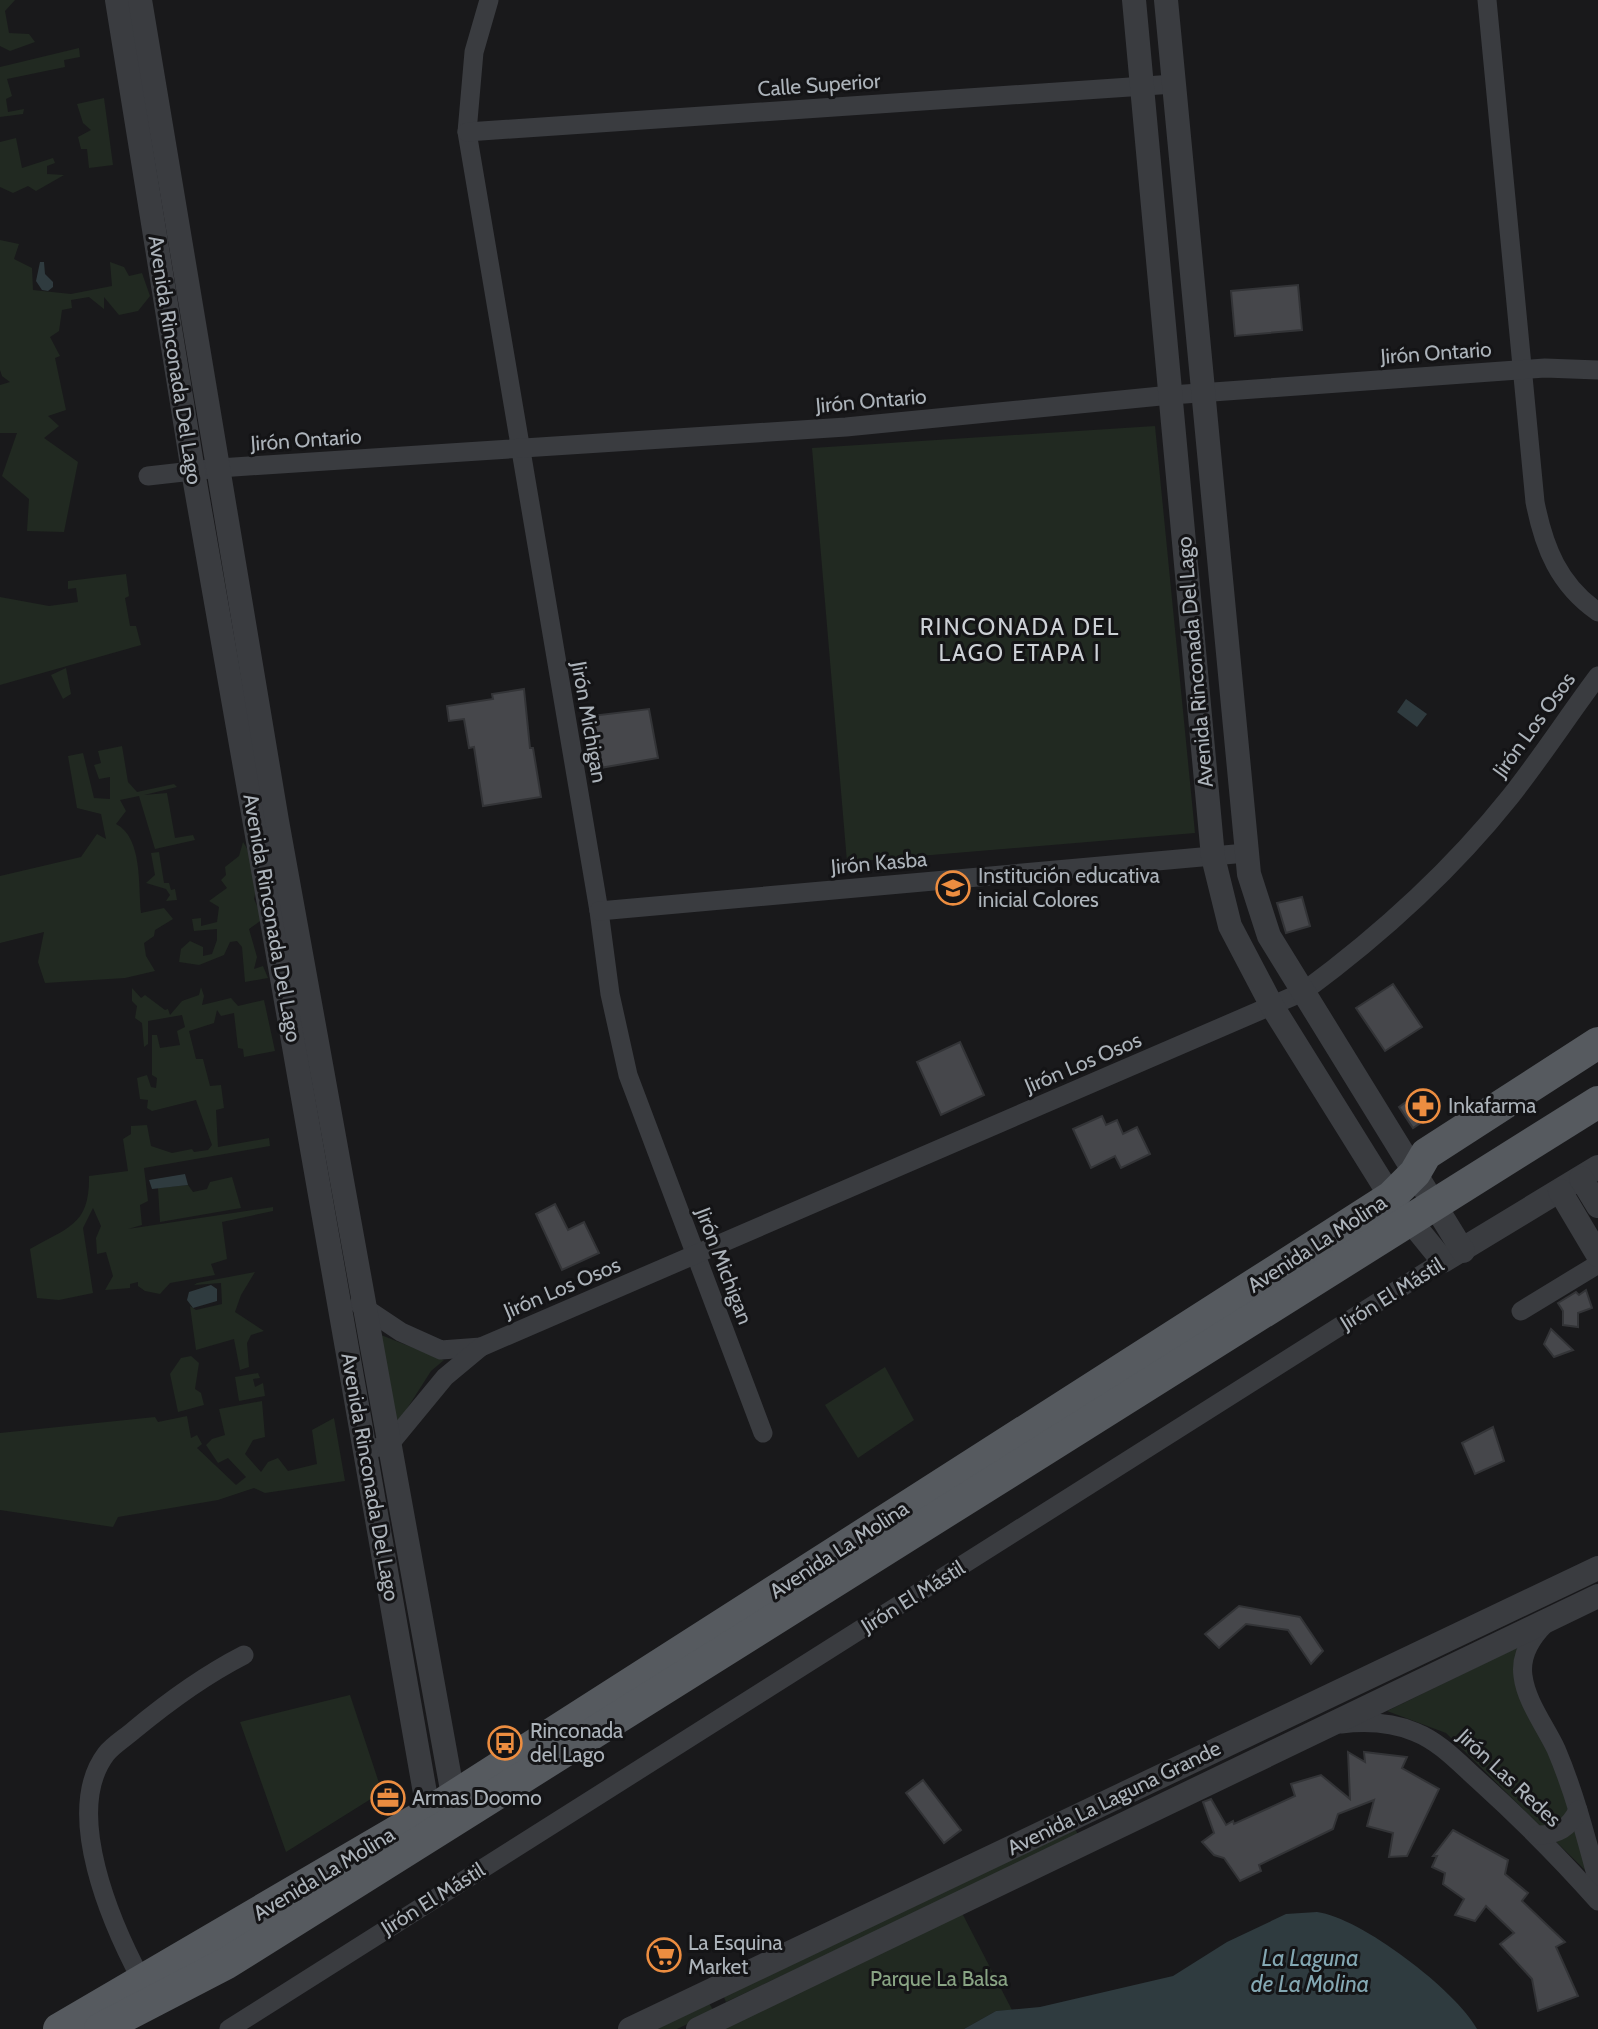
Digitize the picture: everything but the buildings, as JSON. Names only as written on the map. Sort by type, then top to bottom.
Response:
[{"type":"main road","name":"Avenida La Molina","points":[[59,2029],[442,1816],[942,1514],[1399,1209],[1426,1154],[1598,1043]]},
{"type":"main road","name":"Avenida La Molina","points":[[100,2029],[227,1963],[812,1568],[1399,1209],[1434,1204],[1598,1102]]},
{"type":"main road","points":[[812,1568],[942,1514]]},
{"type":"street","name":"Avenida Rinconada Del Lago","points":[[117,0],[192,471],[365,1450],[406,1615],[442,1816]]},
{"type":"street","name":"Avenida Rinconada Del Lago","points":[[140,0],[277,821],[389,1445],[406,1615]]},
{"type":"street","name":"Jirón Michigan","points":[[489,0],[474,52],[467,132],[599,911],[610,994],[628,1075],[763,1433]]},
{"type":"street","name":"Avenida Rinconada Del Lago","points":[[1134,0],[1213,857],[1230,926],[1272,1006],[1399,1209],[1453,1256]]},
{"type":"street","name":"Avenida Rinconada Del Lago","points":[[1166,0],[1248,874],[1269,936],[1434,1204],[1453,1256]]},
{"type":"street","points":[[1487,0],[1535,502],[1551,560],[1566,583],[1598,612]]},
{"type":"street","name":"Calle Superior","points":[[467,132],[1174,84]]},
{"type":"street","name":"Jirón Ontario","points":[[148,476],[219,468],[846,428],[1171,395],[1521,370],[1598,370]]},
{"type":"street","name":"Jirón Los Osos","points":[[389,1445],[445,1377],[481,1347],[1303,992],[1369,941],[1471,842],[1531,770],[1598,676]]},
{"type":"street","name":"Jirón Kasba","points":[[599,911],[1246,853]]},
{"type":"street","points":[[1590,1172],[1598,1206]]},
{"type":"street","name":"Jirón El Mástil","points":[[229,2029],[1192,1420],[1590,1172]]},
{"type":"street","points":[[1560,1191],[1598,1255]]},
{"type":"street","points":[[1521,1311],[1598,1264]]},
{"type":"street","name":"Jirón Los Osos","points":[[340,1300],[364,1304],[401,1332],[442,1350],[481,1347]]},
{"type":"street","points":[[365,1450],[389,1445]]},
{"type":"street","name":"Avenida La Laguna Grande","points":[[630,2029],[1598,1568]]},
{"type":"street","name":"Avenida La Laguna Grande","points":[[698,2029],[1598,1596]]},
{"type":"street","name":"Jirón Las Redes","points":[[1549,1620],[1533,1636],[1524,1654],[1523,1676],[1578,1810],[1598,1882]]},
{"type":"street","points":[[142,1981],[117,1927],[90,1836],[88,1806],[94,1778],[107,1753],[176,1695],[244,1655]]},
{"type":"street","name":"Jirón Las Redes","points":[[1327,1727],[1363,1721],[1415,1732],[1438,1744],[1538,1835],[1598,1901]]},
{"type":"street","points":[[1271,1723],[1281,1748]]},
{"type":"street","points":[[1538,1835],[1562,1830],[1573,1821],[1578,1810]]},
{"type":"street","points":[[1077,1816],[1089,1841]]},
{"type":"green space","points":[[0,0],[15,0],[5,11],[9,33],[29,34],[35,42],[10,51],[0,46]]},
{"type":"green space","points":[[79,48],[80,57],[64,60],[65,67],[7,79],[12,96],[6,99],[8,112],[24,109],[23,114],[0,117],[0,67]]},
{"type":"green space","points":[[104,98],[113,165],[89,168],[87,149],[81,149],[78,137],[91,130],[83,123],[77,104]]},
{"type":"green space","points":[[16,138],[22,168],[53,158],[55,163],[47,166],[47,174],[64,175],[36,191],[28,186],[13,193],[0,187],[0,142]]},
{"type":"green space","points":[[0,240],[19,244],[14,259],[32,268],[33,290],[71,294],[112,286],[110,262],[124,267],[129,276],[142,273],[150,296],[138,311],[119,315],[104,297],[104,309],[89,297],[71,300],[72,308],[62,310],[59,331],[50,337],[60,356],[55,358],[66,410],[48,416],[59,426],[44,438],[78,462],[64,532],[27,531],[29,499],[2,476],[17,433],[0,433],[0,385],[10,382],[2,376],[0,370]]},
{"type":"green space","points":[[1155,426],[1195,833],[847,862],[812,448]]},
{"type":"green space","points":[[126,574],[129,596],[125,598],[130,626],[136,626],[141,645],[0,685],[0,597],[49,606],[78,602],[76,588],[68,589],[68,581]]},
{"type":"green space","points":[[66,668],[71,694],[63,699],[51,675]]},
{"type":"green space","points":[[122,746],[128,782],[137,792],[174,784],[177,787],[144,795],[167,793],[175,838],[193,835],[195,840],[155,849],[139,796],[120,800],[126,811],[116,824],[125,831],[135,851],[141,913],[164,908],[173,919],[155,930],[154,936],[144,943],[146,956],[155,971],[125,978],[45,983],[38,962],[44,932],[0,943],[0,876],[81,857],[97,834],[106,839],[101,814],[77,808],[68,756],[83,753],[94,798],[110,799],[110,777],[99,779],[94,765],[101,763],[98,751]]},
{"type":"green space","points":[[243,842],[253,862],[256,877],[254,899],[263,919],[249,929],[257,957],[254,969],[263,966],[268,978],[245,982],[242,947],[237,941],[230,942],[224,955],[199,965],[179,962],[181,949],[190,941],[203,947],[203,956],[212,954],[217,940],[217,929],[194,931],[192,919],[201,918],[201,926],[217,922],[219,907],[209,901],[227,888],[221,880],[226,875],[225,867],[239,856]]},
{"type":"green space","points":[[159,852],[164,883],[169,883],[171,890],[175,889],[177,900],[166,901],[170,895],[166,889],[146,883],[155,875],[151,853]]},
{"type":"green space","points":[[201,987],[204,996],[202,1005],[231,998],[238,1006],[264,1000],[275,1051],[244,1057],[243,1049],[238,1048],[234,1013],[221,1016],[217,1010],[214,1023],[189,1031],[196,1059],[203,1059],[210,1086],[221,1085],[224,1108],[216,1110],[218,1147],[269,1138],[270,1146],[144,1168],[148,1201],[140,1205],[142,1225],[128,1229],[273,1207],[273,1211],[222,1222],[227,1259],[211,1264],[215,1275],[170,1283],[160,1294],[145,1291],[138,1286],[138,1282],[130,1284],[130,1288],[105,1290],[113,1276],[106,1252],[97,1254],[96,1238],[101,1226],[93,1208],[83,1228],[93,1293],[59,1300],[37,1298],[30,1249],[66,1229],[81,1215],[86,1205],[89,1176],[128,1171],[123,1139],[131,1134],[131,1126],[147,1125],[151,1146],[172,1153],[192,1149],[194,1152],[208,1150],[212,1145],[196,1100],[152,1111],[147,1108],[148,1100],[140,1099],[137,1078],[147,1075],[151,1087],[156,1088],[157,1078],[152,1075],[152,1035],[157,1035],[160,1048],[180,1045],[177,1031],[185,1027],[182,1015],[148,1021],[148,1044],[144,1047],[142,1023],[135,1018],[137,1006],[132,1001],[132,988],[141,998],[145,995],[165,1010],[168,1009],[170,1015],[182,1001],[199,995]]},
{"type":"green space","points":[[232,1177],[241,1208],[160,1222],[158,1188],[188,1185],[193,1192],[207,1189],[210,1182]]},
{"type":"green space","points":[[255,1272],[241,1295],[235,1312],[264,1331],[251,1335],[247,1343],[249,1367],[240,1370],[234,1339],[196,1350],[190,1306],[196,1310],[222,1304],[221,1283],[194,1285],[197,1283]]},
{"type":"green space","points":[[376,1333],[444,1360],[431,1371],[394,1429]]},
{"type":"green space","points":[[191,1356],[199,1363],[195,1389],[201,1393],[204,1405],[178,1412],[170,1374],[181,1358]]},
{"type":"green space","points":[[885,1367],[914,1420],[858,1458],[825,1405]]},
{"type":"green space","points":[[258,1373],[260,1378],[253,1379],[255,1387],[263,1383],[265,1396],[239,1401],[235,1377]]},
{"type":"green space","points":[[262,1401],[265,1437],[253,1440],[245,1454],[261,1472],[268,1462],[278,1458],[288,1471],[317,1464],[312,1430],[334,1418],[345,1481],[265,1493],[254,1488],[218,1500],[118,1517],[113,1527],[0,1510],[0,1433],[155,1417],[158,1422],[187,1416],[191,1438],[197,1435],[202,1444],[197,1448],[236,1485],[246,1477],[228,1458],[218,1463],[206,1445],[212,1439],[225,1435],[219,1409]]},
{"type":"green space","points":[[1520,1646],[1520,1694],[1556,1771],[1590,1875],[1446,1733],[1387,1711]]},
{"type":"green space","points":[[350,1695],[382,1792],[286,1852],[240,1722]]},
{"type":"green space","points":[[1075,1829],[1079,1836],[726,2002],[723,1995]]},
{"type":"green space","name":"Parque La Balsa","points":[[962,1913],[1012,2010],[996,2011],[964,2029],[718,2029]]},
{"type":"green space","points":[[709,2003],[713,2010],[711,2013],[677,2029],[649,2029]]},
{"type":"water","points":[[40,262],[44,262],[45,274],[53,282],[53,287],[48,291],[42,290],[36,281]]},
{"type":"water","points":[[1406,699],[1427,714],[1417,727],[1397,712]]},
{"type":"water","points":[[185,1174],[188,1185],[152,1189],[149,1180]]},
{"type":"water","points":[[211,1285],[217,1289],[217,1301],[193,1308],[187,1300],[189,1292]]},
{"type":"water","name":"La Laguna de La Molina","points":[[1317,1912],[1357,1927],[1406,1958],[1450,1995],[1477,2029],[964,2029],[996,2011],[1040,2007],[1173,1976],[1227,1942],[1286,1914]]},
{"type":"place","name":"Institución educativa inicial Colores","points":[[953,888]]},
{"type":"place","name":"Inkafarma","points":[[1423,1106]]},
{"type":"place","name":"Rinconada del Lago","points":[[505,1743]]},
{"type":"place","name":"Armas Doomo","points":[[388,1798]]},
{"type":"place","name":"La Esquina Market","points":[[664,1955]]},
{"type":"district","name":"RINCONADA DEL LAGO ETAPA I","points":[[1020,640]]}]
